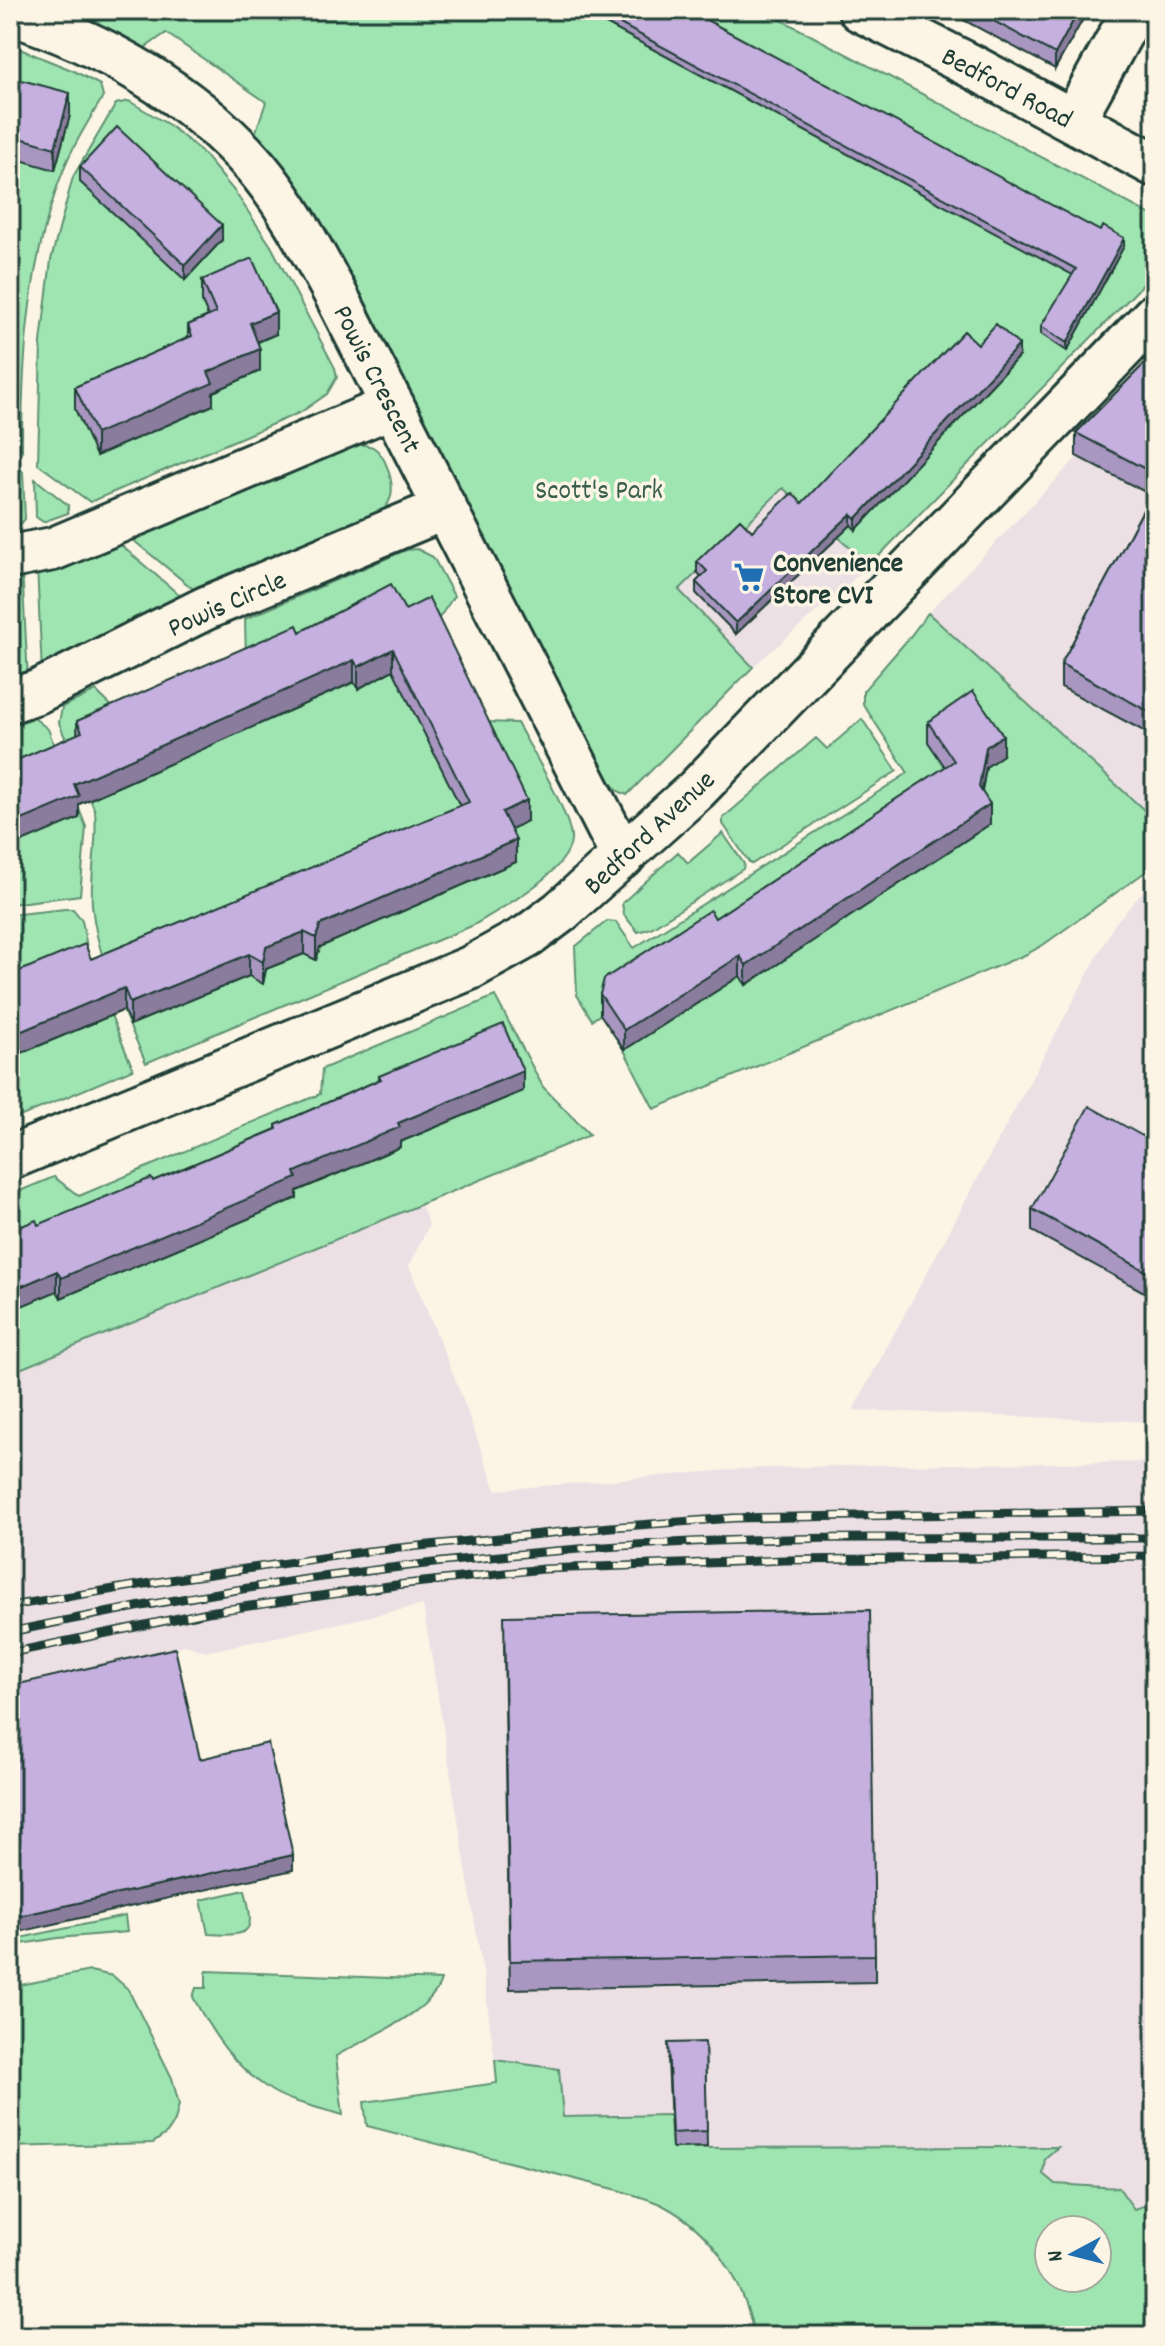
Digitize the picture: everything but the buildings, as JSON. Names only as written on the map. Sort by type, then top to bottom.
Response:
[{"type":"street","name":"Bedford Road","points":[[860,10],[1155,165]]},
{"type":"street","points":[[1073,121],[1134,10]]},
{"type":"street","name":"Powis Crescent","points":[[10,13],[44,24],[133,67],[175,94],[218,128],[257,168],[297,224],[623,857]]},
{"type":"street","name":"Bedford Avenue","points":[[10,1158],[470,968],[528,936],[560,912],[696,790],[1155,315]]},
{"type":"street","points":[[10,557],[53,549],[393,406]]},
{"type":"street","name":"Powis Circle","points":[[10,701],[37,692],[206,608],[445,508]]},
{"type":"shaded area","points":[[1155,376],[1155,820],[928,613]]},
{"type":"shaded area","points":[[783,488],[870,565],[753,667],[678,590]]},
{"type":"shaded area","points":[[1155,877],[1155,1422],[853,1410],[1114,925]]},
{"type":"shaded area","points":[[421,1204],[429,1225],[409,1266],[496,1490],[740,1469],[1155,1462],[1155,2307],[1127,2307],[1082,2294],[1113,2294],[1113,2214],[1033,2214],[1033,2280],[504,2128],[483,1973],[423,1605],[206,1652],[185,1645],[10,1685],[10,1373]]},
{"type":"green space","name":"Scott's Park","points":[[60,10],[763,10],[1155,217],[1155,272],[870,565],[783,488],[679,590],[753,667],[627,795],[618,791],[602,774],[299,193],[255,134],[266,102],[166,33],[139,52]]},
{"type":"green space","points":[[10,45],[100,85],[103,97],[67,161],[44,231],[26,339],[22,450],[10,439]]},
{"type":"green space","points":[[129,101],[169,125],[201,151],[235,192],[271,246],[337,377],[327,394],[301,412],[90,502],[38,464],[41,342],[51,260],[73,177],[116,104]]},
{"type":"green space","points":[[360,444],[378,451],[390,476],[391,496],[380,514],[370,522],[197,592],[128,536],[345,445]]},
{"type":"green space","points":[[10,456],[23,472],[25,519],[20,525],[10,527]]},
{"type":"green space","points":[[35,479],[68,505],[68,513],[43,522],[36,517]]},
{"type":"green space","points":[[116,541],[184,599],[42,673],[37,566]]},
{"type":"green space","points":[[417,549],[433,557],[454,596],[439,618],[431,614],[484,722],[517,723],[565,816],[571,841],[567,853],[531,889],[474,925],[146,1063],[99,946],[92,905],[95,811],[59,723],[62,707],[96,691],[123,717],[246,662],[245,619],[406,550]]},
{"type":"green space","points":[[22,568],[28,679],[10,685],[10,570]]},
{"type":"green space","points":[[928,613],[1155,820],[1155,865],[1027,954],[654,1109],[624,1050],[601,1014],[592,1020],[577,995],[575,947],[607,921],[616,922],[634,948],[908,773],[863,704],[863,691]]},
{"type":"green space","points":[[34,718],[48,729],[86,827],[80,895],[10,904],[10,726]]},
{"type":"green space","points":[[862,719],[897,771],[752,864],[749,862],[723,824],[723,818],[816,738],[827,749]]},
{"type":"green space","points":[[723,833],[744,864],[743,869],[651,928],[638,932],[624,915],[622,903],[678,852],[688,863]]},
{"type":"green space","points":[[73,909],[82,920],[90,964],[133,1069],[10,1121],[10,915]]},
{"type":"green space","points":[[495,996],[543,1087],[590,1135],[10,1373],[10,1195],[54,1177],[79,1196],[320,1094],[322,1069]]},
{"type":"green space","points":[[245,1890],[250,1915],[247,1929],[234,1934],[208,1934],[201,1900]]},
{"type":"green space","points":[[125,1916],[127,1932],[21,1944],[20,1938]]},
{"type":"green space","points":[[90,1971],[113,1976],[128,1989],[172,2078],[179,2104],[175,2121],[167,2133],[153,2143],[10,2147],[10,1987]]},
{"type":"green space","points":[[206,1971],[441,1980],[435,1992],[412,2014],[336,2056],[343,2115],[297,2102],[272,2091],[236,2061],[193,1997],[196,1988],[206,1988]]},
{"type":"green space","points":[[495,2060],[559,2069],[563,2117],[670,2115],[672,2148],[1058,2147],[1045,2158],[1043,2174],[1055,2184],[1119,2188],[1134,2209],[1155,2202],[1155,2336],[754,2336],[743,2297],[724,2260],[697,2230],[664,2206],[622,2191],[367,2126],[364,2102],[497,2083]]},
{"type":"railway","points":[[10,1606],[369,1551],[611,1527],[733,1518],[1155,1511]]},
{"type":"railway","points":[[10,1632],[151,1604],[293,1581],[579,1549],[795,1539],[1155,1538]]},
{"type":"railway","points":[[10,1653],[208,1612],[396,1585],[543,1569],[784,1560],[1155,1556]]},
{"type":"place","name":"Convenience Store CVI","points":[[749,577]]}]
